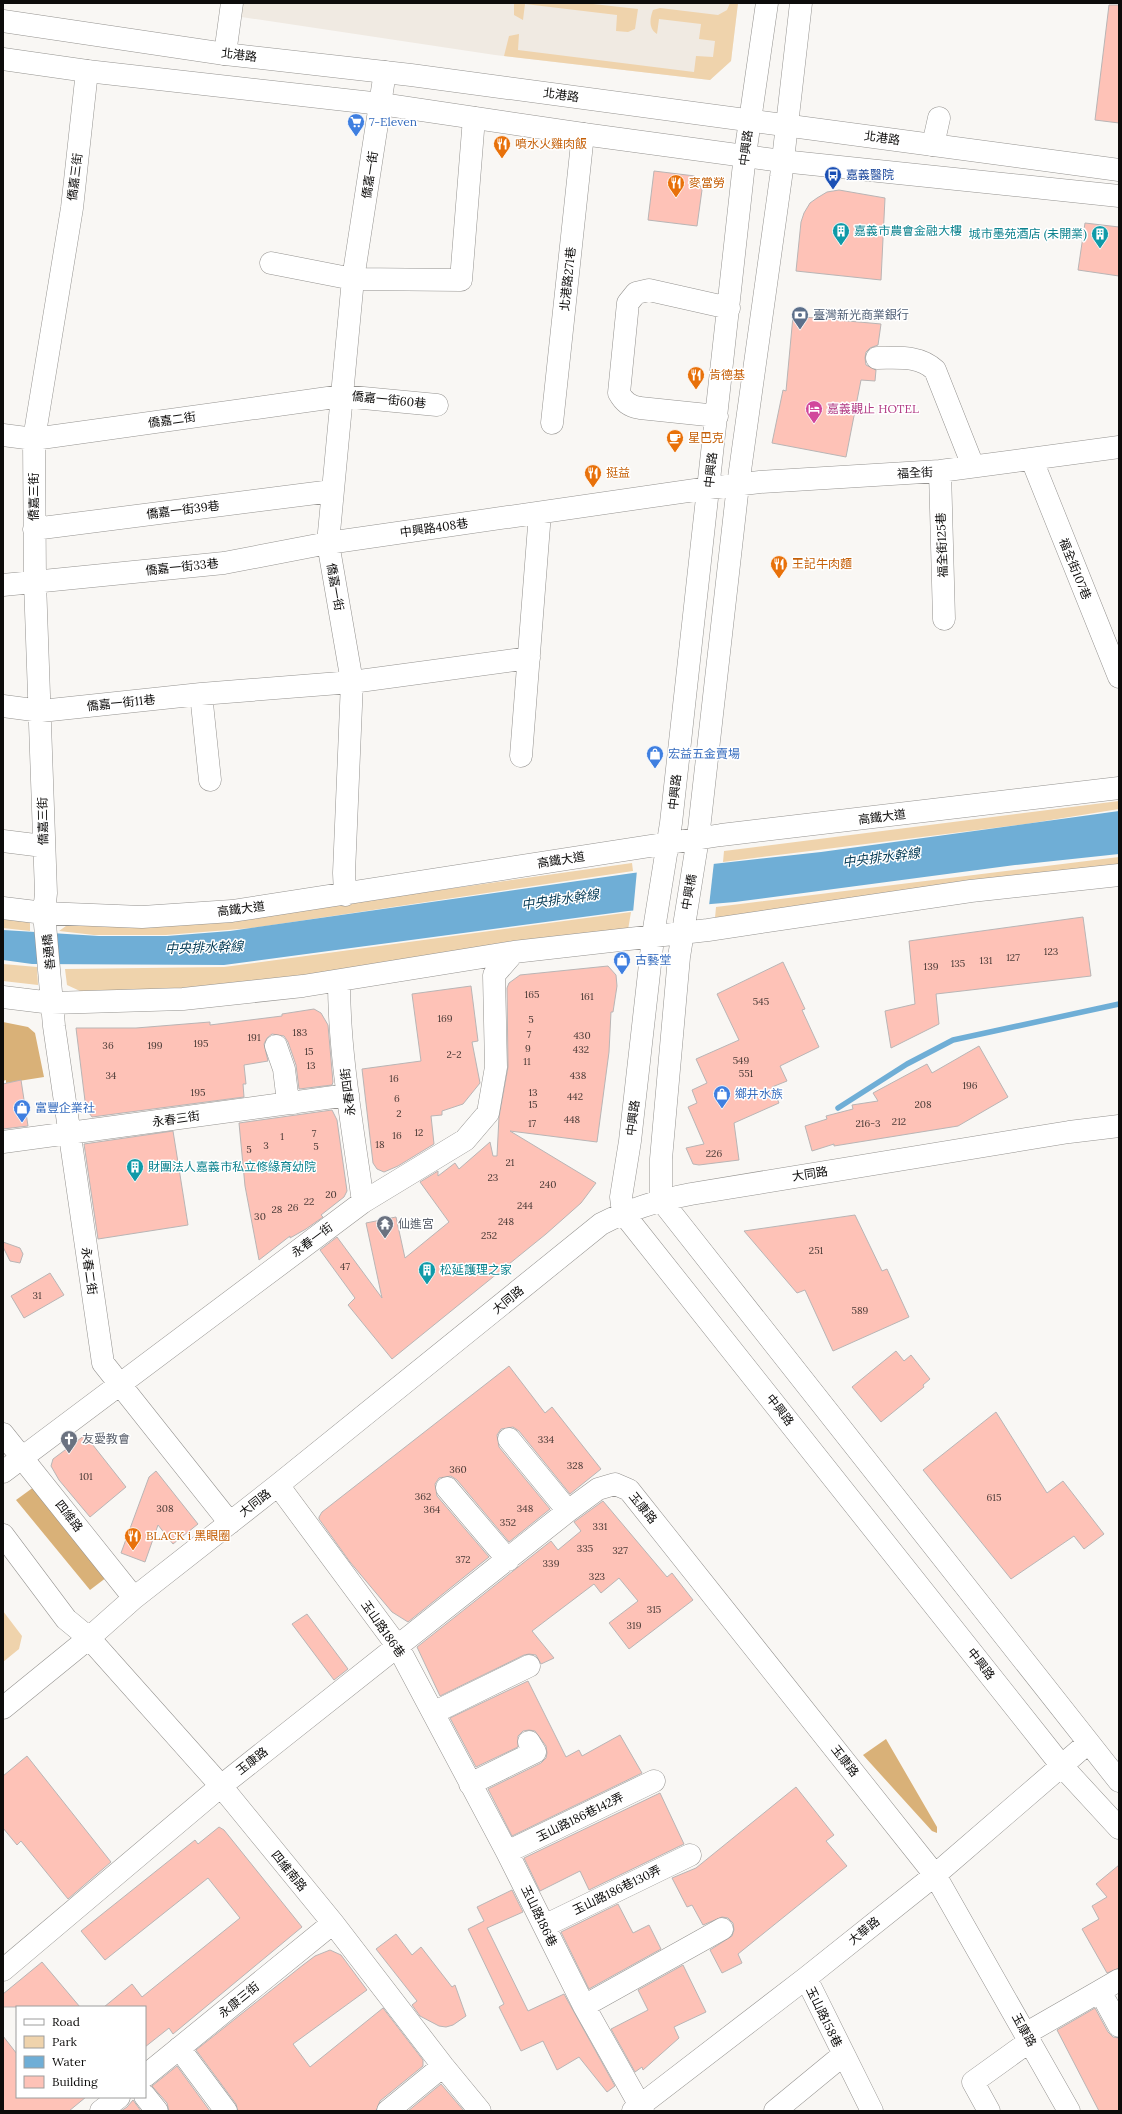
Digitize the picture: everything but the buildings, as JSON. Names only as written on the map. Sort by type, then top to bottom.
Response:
[{"type":"street","points":[[225,54],[232,3]]},
{"type":"street","name":"中興路","points":[[767,3],[745,155],[709,488],[668,843],[654,932],[630,1141],[621,1197],[623,1213],[1061,1765],[1119,1828]]},
{"type":"street","points":[[698,838],[738,485],[787,126],[801,3]]},
{"type":"street","name":"北港路","points":[[3,22],[225,54],[385,72],[1119,170]]},
{"type":"street","points":[[3,59],[87,71],[381,104],[583,134],[782,161],[1119,196]]},
{"type":"street","name":"僑嘉三街","points":[[45,920],[46,893],[43,846],[41,711],[35,582],[34,439],[72,208],[87,71]]},
{"type":"street","name":"僑嘉一街","points":[[345,894],[344,873],[352,682],[328,542],[353,279],[385,72]]},
{"type":"street","points":[[271,263],[353,279],[461,280],[474,118]]},
{"type":"street","points":[[933,145],[939,118]]},
{"type":"street","name":"北港路271巷","points":[[552,423],[583,134]]},
{"type":"street","points":[[717,416],[640,408],[631,406],[624,400],[619,393],[628,302],[636,293],[649,290],[729,308]]},
{"type":"street","points":[[877,358],[915,358],[927,362],[935,370],[973,466]]},
{"type":"street","name":"僑嘉二街","points":[[3,436],[34,439],[342,396]]},
{"type":"street","name":"僑嘉一街60巷","points":[[342,396],[437,405]]},
{"type":"street","name":"福全街","points":[[709,488],[760,482],[940,471],[1032,460],[1119,447]]},
{"type":"street","name":"福全街107巷","points":[[1032,460],[1119,677]]},
{"type":"street","name":"福全街125巷","points":[[940,471],[944,619]]},
{"type":"street","name":"中興路408巷","points":[[328,542],[709,488]]},
{"type":"street","name":"僑嘉一街39巷","points":[[34,529],[332,491]]},
{"type":"street","points":[[521,756],[540,513]]},
{"type":"street","name":"僑嘉一街33巷","points":[[3,585],[224,563],[328,542]]},
{"type":"street","points":[[352,682],[529,658]]},
{"type":"street","name":"僑嘉一街11巷","points":[[3,706],[41,711],[201,694],[352,682]]},
{"type":"street","points":[[201,694],[210,780]]},
{"type":"street","name":"高鐵大道","points":[[3,908],[45,920],[184,915],[232,911],[698,838],[1119,788]]},
{"type":"street","name":"中興橋","points":[[683,928],[698,838]]},
{"type":"street","points":[[3,841],[43,846]]},
{"type":"street","points":[[3,997],[52,1003],[183,999],[339,981],[514,952],[683,928],[971,891],[1119,875]]},
{"type":"street","name":"善通橋","points":[[45,920],[51,977]]},
{"type":"street","points":[[683,928],[661,1159],[660,1200],[1119,1781]]},
{"type":"street","name":"永春一街","points":[[3,1472],[119,1383],[363,1202],[465,1140],[488,1113],[496,1067],[494,975],[514,952]]},
{"type":"street","name":"永春二街","points":[[51,977],[52,1003],[69,1134],[103,1363],[230,1522]]},
{"type":"street","name":"永春四街","points":[[339,981],[339,1002],[348,1095],[363,1202]]},
{"type":"street","points":[[276,1046],[284,1070],[287,1094],[292,1103]]},
{"type":"street","name":"永春三街","points":[[3,1142],[348,1095]]},
{"type":"street","name":"大同路","points":[[3,1708],[89,1638],[134,1598],[278,1485],[601,1224],[623,1213],[660,1200],[1069,1132],[1119,1126]]},
{"type":"street","name":"四維路","points":[[3,1434],[134,1598]]},
{"type":"street","points":[[509,1439],[568,1511]]},
{"type":"street","name":"玉康路","points":[[3,1970],[221,1786],[568,1511],[604,1488],[615,1484],[630,1490],[935,1875],[1070,2111]]},
{"type":"street","name":"玉山路186巷","points":[[278,1485],[398,1647],[434,1712],[470,1784],[507,1852],[584,2006],[638,2109]]},
{"type":"street","points":[[447,1488],[508,1560]]},
{"type":"street","points":[[3,1535],[66,1619],[89,1638]]},
{"type":"street","name":"四維南路","points":[[89,1638],[221,1786],[332,1923],[443,2066],[480,2111]]},
{"type":"street","points":[[434,1712],[529,1666]]},
{"type":"street","points":[[470,1784],[535,1752],[528,1742]]},
{"type":"street","name":"大華路","points":[[638,2109],[935,1875],[1088,1743]]},
{"type":"street","name":"玉山路186巷142弄","points":[[507,1852],[654,1781]]},
{"type":"street","name":"玉山路186巷130弄","points":[[544,1926],[690,1855]]},
{"type":"street","name":"永康三街","points":[[146,2075],[332,1923]]},
{"type":"street","points":[[584,2006],[722,1930]]},
{"type":"street","name":"玉山路158巷","points":[[806,1978],[872,2111]]},
{"type":"street","points":[[989,2111],[973,2082],[1028,2038],[1119,1980]]},
{"type":"street","points":[[1100,1991],[1119,2026]]},
{"type":"street","points":[[179,2048],[226,2111]]},
{"type":"street","name":"玉山路158巷","points":[[775,2111],[843,2055]]},
{"type":"street","points":[[388,2111],[443,2066]]},
{"type":"street","points":[[146,2097],[157,2111]]},
{"type":"street","points":[[101,2111],[118,2098]]},
{"type":"shaded area","points":[[237,3],[738,3],[731,61],[710,80],[495,55],[235,16]]},
{"type":"shaded area","points":[[3,1022],[28,1027],[35,1033],[44,1077],[6,1083],[6,1080],[3,1081]]},
{"type":"shaded area","points":[[38,1484],[111,1574],[90,1590],[16,1500]]},
{"type":"shaded area","points":[[886,1739],[937,1827],[937,1833],[932,1831],[863,1755]]},
{"type":"green space","points":[[514,3],[584,3],[638,9],[635,29],[628,32],[616,31],[617,15],[525,4],[523,20],[514,15]]},
{"type":"green space","points":[[730,3],[738,3],[731,61],[710,80],[504,56],[509,36],[519,34],[518,50],[694,72],[696,56],[713,57],[715,41],[699,39],[701,24],[659,19],[657,34],[651,26],[653,10],[660,8],[718,15],[727,10]]},
{"type":"green space","points":[[1119,801],[1119,809],[1026,824],[723,862],[724,851]]},
{"type":"green space","points":[[1119,857],[1119,868],[715,918],[716,907]]},
{"type":"green space","points":[[632,863],[633,871],[252,928],[166,935],[94,935],[59,931],[66,926],[77,923],[362,901]]},
{"type":"green space","points":[[631,912],[628,930],[439,958],[189,990],[80,991],[67,985],[65,969],[224,967]]},
{"type":"green space","points":[[3,917],[30,922],[30,931],[3,928]]},
{"type":"green space","points":[[3,964],[37,967],[38,985],[3,981]]},
{"type":"green space","points":[[3,1611],[22,1636],[19,1649],[3,1662]]},
{"type":"water","name":"中央排水幹線","points":[[1119,811],[1119,854],[1015,865],[735,902],[628,911],[224,965],[32,964],[3,960],[3,930],[99,936],[167,936],[230,931],[633,873],[821,852]]},
{"type":"pier","points":[[714,862],[709,906],[633,913],[637,870]]},
{"type":"waterway","points":[[838,1108],[907,1064],[953,1040],[1119,1004]]},
{"type":"place","name":"7-Eleven","points":[[356,137]]},
{"type":"place","name":"噴水火雞肉飯","points":[[502,159]]},
{"type":"place","name":"嘉義醫院","points":[[833,190]]},
{"type":"place","name":"麥當勞","points":[[676,198]]},
{"type":"place","name":"嘉義市農會金融大樓","points":[[841,246]]},
{"type":"place","name":"城市墨苑酒店 (未開業)","points":[[1100,249]]},
{"type":"place","name":"臺灣新光商業銀行","points":[[800,330]]},
{"type":"place","name":"肯德基","points":[[696,390]]},
{"type":"place","name":"嘉義觀止 HOTEL","points":[[814,424]]},
{"type":"place","name":"星巴克","points":[[675,453]]},
{"type":"place","name":"挺益","points":[[593,488]]},
{"type":"place","name":"王記牛肉麵","points":[[779,579]]},
{"type":"place","name":"宏益五金賣場","points":[[655,769]]},
{"type":"place","name":"古藝堂","points":[[622,975]]},
{"type":"place","name":"鄉井水族","points":[[722,1109]]},
{"type":"place","name":"富豐企業社","points":[[22,1123]]},
{"type":"place","name":"財團法人嘉義市私立修緣育幼院","points":[[135,1182]]},
{"type":"place","name":"仙進宮","points":[[385,1239]]},
{"type":"place","name":"松延護理之家","points":[[427,1285]]},
{"type":"place","name":"友愛教會","points":[[69,1454]]},
{"type":"place","name":"BLACK i 黑眼圈","points":[[133,1551]]}]
